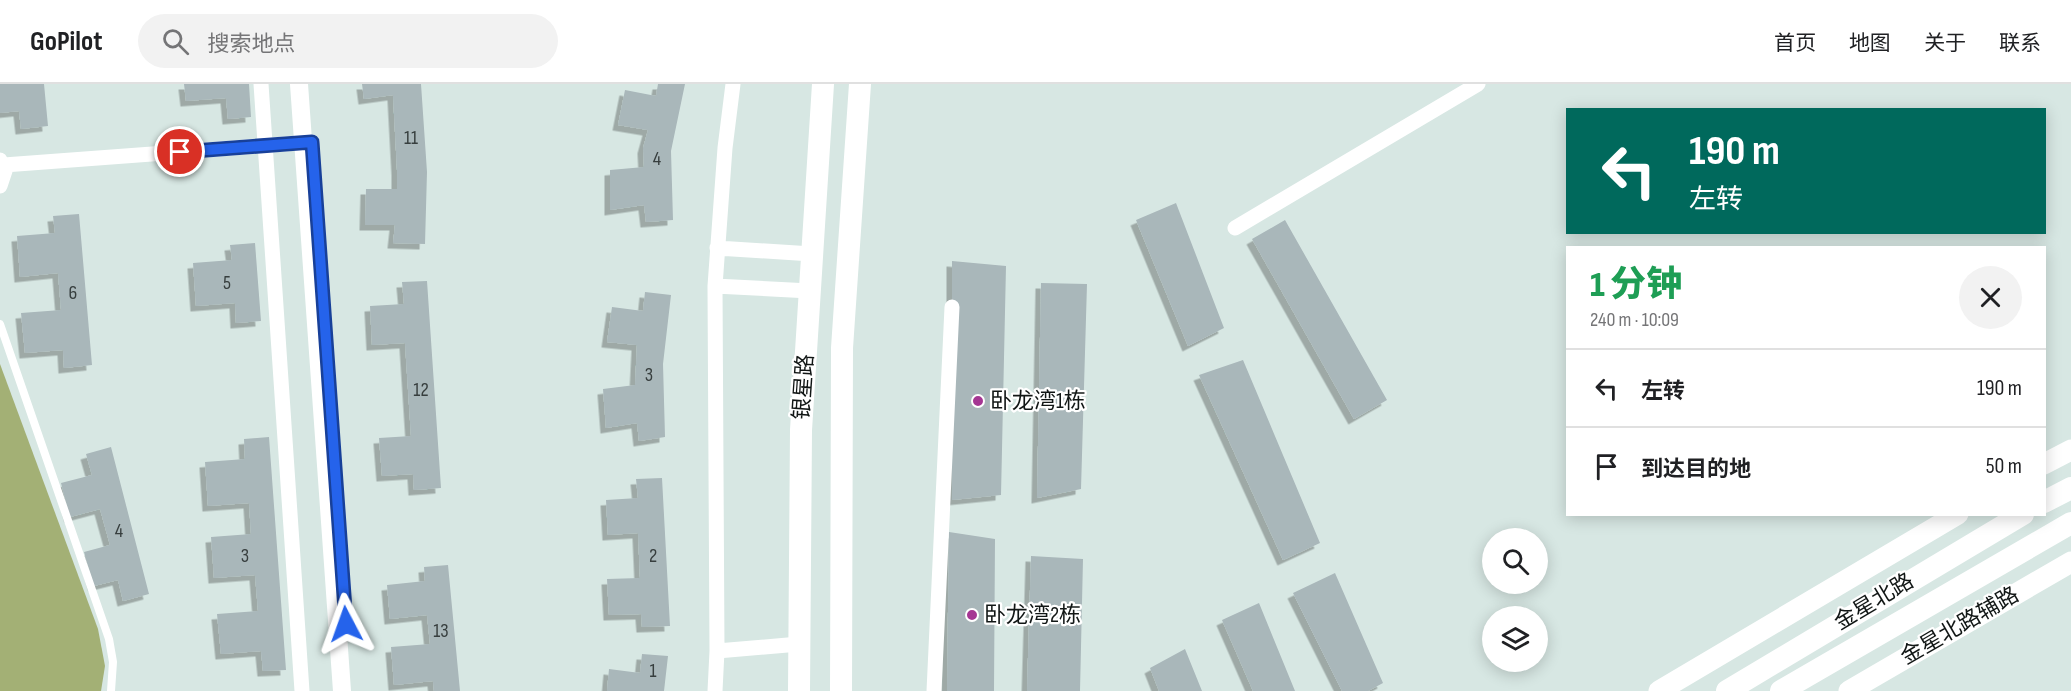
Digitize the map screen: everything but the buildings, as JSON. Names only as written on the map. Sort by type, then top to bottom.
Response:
[{"type":"main road","name":"银星路","points":[[799,691],[801,430],[823,84]]},
{"type":"main road","name":"银星路","points":[[841,691],[842,348],[860,84]]},
{"type":"main road","points":[[2046,463],[2071,450]]},
{"type":"main road","points":[[2046,501],[2071,488]]},
{"type":"main road","points":[[1659,691],[1955,516]]},
{"type":"main road","name":"金星北路","points":[[1727,691],[2020,516]]},
{"type":"main road","name":"金星北路","points":[[1781,691],[2071,523]]},
{"type":"main road","name":"金星北路辅路","points":[[1849,691],[2071,562]]},
{"type":"street","points":[[261,84],[302,691]]},
{"type":"street","points":[[299,84],[307,142],[350,691]]},
{"type":"street","points":[[308,84],[307,142],[342,691]]},
{"type":"street","points":[[715,691],[717,651],[715,286],[725,148],[733,84]]},
{"type":"street","points":[[1235,228],[1478,84]]},
{"type":"street","points":[[0,186],[5,177],[2,163],[307,142]]},
{"type":"street","points":[[717,248],[812,254]]},
{"type":"street","points":[[715,286],[810,291]]},
{"type":"street","points":[[934,691],[952,307]]},
{"type":"street","points":[[717,651],[799,644]]},
{"type":"lane","points":[[0,324],[109,639],[113,662],[111,691]]},
{"type":"green space","points":[[0,364],[98,629],[105,666],[101,691],[0,691]]},
{"type":"place","name":"卧龙湾1栋","points":[[978,401]]},
{"type":"place","name":"卧龙湾2栋","points":[[972,615]]},
{"type":"route","points":[[180,152],[312,142],[346,624]]}]
